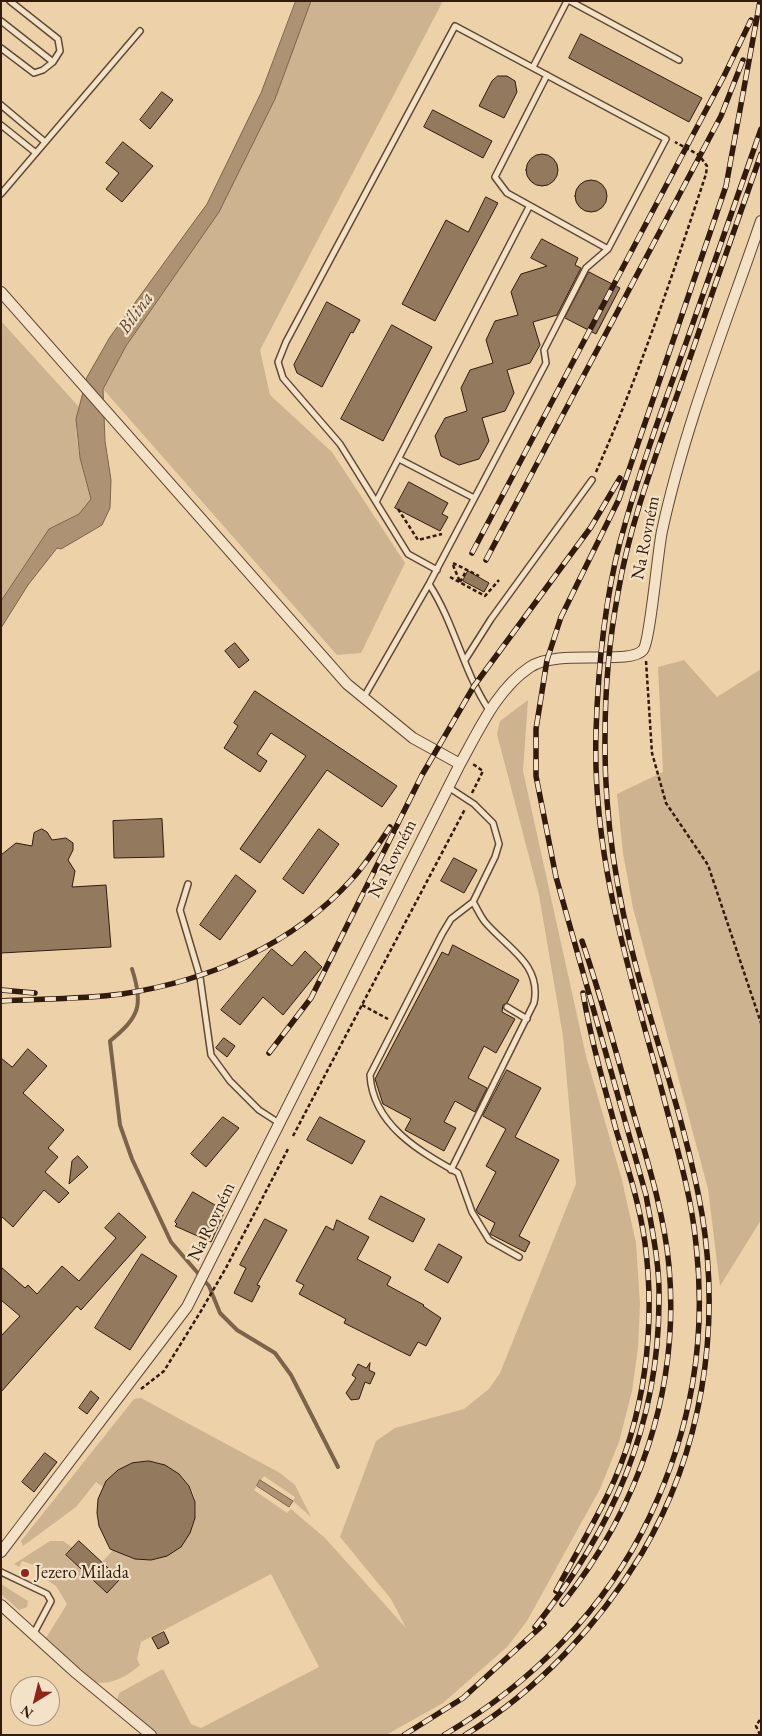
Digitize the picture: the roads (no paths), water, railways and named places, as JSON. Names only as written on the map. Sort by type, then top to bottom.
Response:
[{"type":"street","name":"Na Rovném","points":[[1,1552],[188,1308],[448,787],[490,711],[518,676],[532,665],[547,660],[574,656],[630,657],[644,649],[648,640],[662,533],[678,463],[761,221]]},
{"type":"street","points":[[1,292],[347,684],[414,738],[460,764]]},
{"type":"street","points":[[1,1605],[55,1654],[151,1735]]},
{"type":"lane","points":[[1,48],[34,72],[43,70],[54,62],[60,51],[58,39],[10,1]]},
{"type":"lane","points":[[533,67],[569,1],[679,60]]},
{"type":"lane","points":[[1,21],[54,62]]},
{"type":"lane","points":[[364,698],[437,570],[546,362],[544,350],[586,268],[608,249],[666,139],[455,26],[291,333],[278,362],[284,378],[340,444],[408,554],[437,570]]},
{"type":"lane","points":[[1,194],[140,30]]},
{"type":"lane","points":[[547,75],[495,177],[507,193],[529,207],[608,249]]},
{"type":"lane","points":[[1,105],[45,142]]},
{"type":"lane","points":[[1,125],[36,153]]},
{"type":"lane","points":[[376,502],[529,207]]},
{"type":"lane","points":[[399,459],[474,498]]},
{"type":"lane","points":[[465,660],[491,619],[592,480]]},
{"type":"lane","points":[[429,584],[443,605],[474,686],[490,711]]},
{"type":"lane","points":[[448,787],[474,804],[493,822],[499,844],[495,857],[473,902],[451,919],[442,934],[370,1075],[371,1088],[376,1106],[386,1120],[419,1150],[458,1174],[472,1212],[489,1240],[519,1257]]},
{"type":"lane","points":[[188,884],[180,910],[200,976],[211,1055],[230,1081],[258,1110],[279,1123]]},
{"type":"lane","points":[[451,1170],[527,1019],[534,1003],[537,989],[529,966],[485,921],[473,902]]},
{"type":"lane","points":[[507,1007],[527,1019]]},
{"type":"lane","points":[[1,1572],[47,1594],[51,1601],[34,1633]]},
{"type":"water","name":"Bílina","points":[[296,1],[311,1],[275,99],[219,212],[126,346],[103,389],[105,441],[111,480],[110,508],[102,525],[61,549],[57,548],[28,585],[1,628],[1,601],[49,529],[79,514],[91,499],[80,458],[76,419],[87,377],[110,337],[207,204],[261,93]]},
{"type":"water","points":[[260,1480],[293,1501],[289,1507],[257,1486]]},
{"type":"waterway","points":[[132,969],[138,992],[136,1010],[127,1025],[110,1041],[120,1125],[132,1159],[171,1242],[209,1286],[220,1313],[237,1330],[275,1353],[291,1375],[338,1467]]},
{"type":"railway","points":[[535,1627],[587,1553],[608,1514],[626,1474],[640,1433],[650,1391],[657,1346],[659,1300],[657,1261],[646,1195],[556,877],[536,776],[536,729],[547,660],[561,617],[619,499],[726,186],[760,1]]},
{"type":"railway","points":[[472,553],[724,76],[751,20]]},
{"type":"railway","points":[[486,560],[721,116],[743,60]]},
{"type":"railway","points":[[444,1735],[507,1692],[536,1667],[564,1641],[612,1582],[650,1516],[664,1483],[676,1450],[692,1384],[697,1350],[699,1315],[699,1280],[694,1225],[682,1167],[626,959],[607,869],[600,824],[596,778],[597,708],[606,613],[614,565],[627,517],[659,417],[761,129]]},
{"type":"railway","points":[[465,1735],[517,1698],[541,1677],[586,1631],[625,1580],[663,1514],[692,1432],[702,1389],[709,1302],[702,1214],[689,1154],[638,974],[618,887],[609,828],[605,768],[606,701],[608,665],[615,611],[623,566],[637,512],[761,154]]},
{"type":"railway","points":[[269,1053],[311,998],[422,775],[474,686],[591,527],[620,478]]},
{"type":"railway","points":[[1,1001],[122,994],[186,980],[247,956],[276,941],[303,923],[329,902],[362,867],[390,827]]},
{"type":"railway","points":[[562,1604],[589,1567],[613,1528],[633,1487],[648,1445],[660,1402],[668,1357],[671,1312],[667,1246],[659,1206],[596,982],[582,941]]},
{"type":"railway","points":[[1,990],[35,993]]},
{"type":"railway","points":[[556,1591],[602,1506],[621,1465],[639,1403],[648,1339],[648,1275],[643,1229],[598,1063],[583,993]]},
{"type":"railway","points":[[404,1735],[463,1698],[544,1624]]},
{"type":"place","name":"Jezero Milada","points":[[25,1573]]}]
